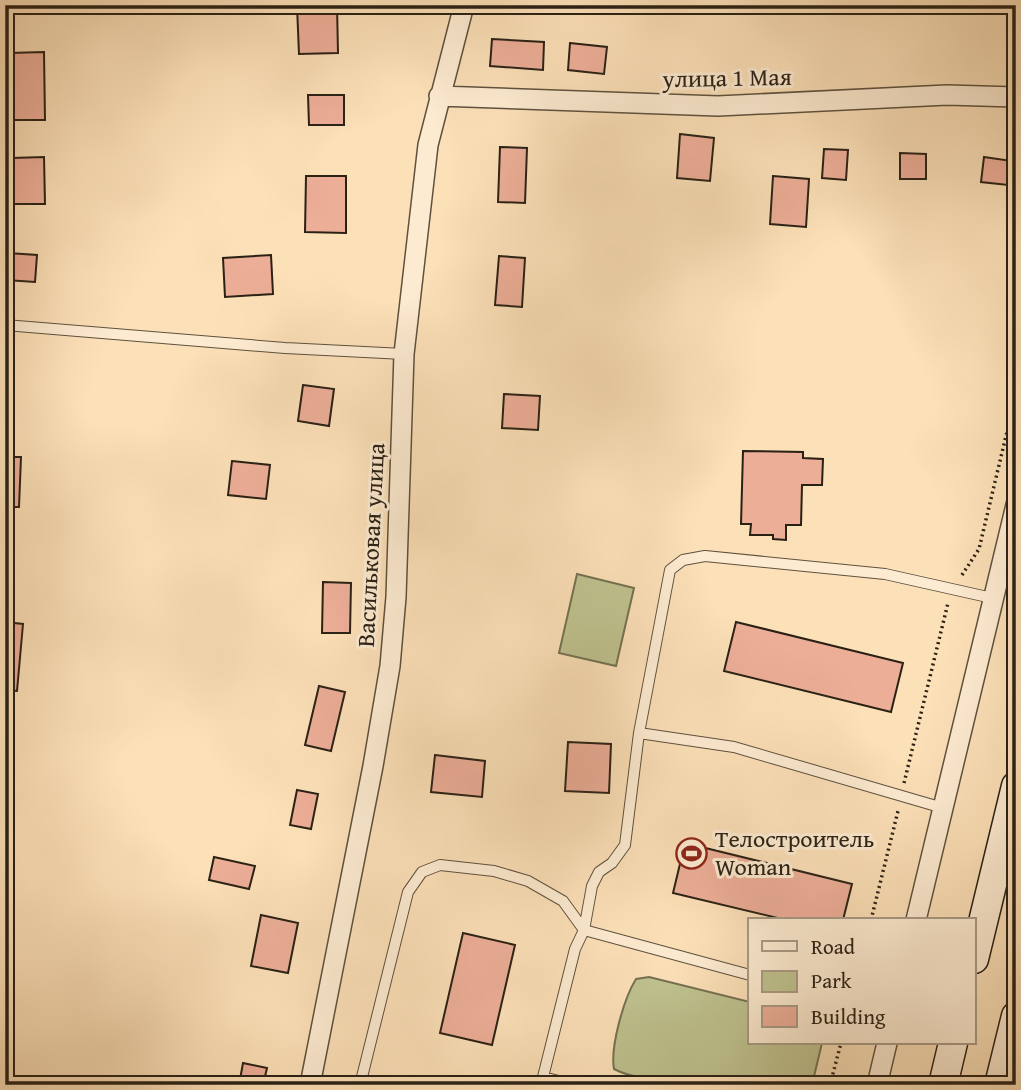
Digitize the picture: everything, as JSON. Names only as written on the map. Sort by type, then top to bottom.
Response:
[{"type":"main road","points":[[976,951],[1016,786]]},
{"type":"main road","points":[[999,1085],[1016,1016]]},
{"type":"main road","points":[[943,1085],[953,1044]]},
{"type":"street","name":"Васильковая улица","points":[[310,1085],[390,666],[396,597],[404,354],[428,145],[464,5]]},
{"type":"street","name":"улица 1 Мая","points":[[439,96],[718,106],[947,95],[1016,97]]},
{"type":"street","points":[[916,918],[1016,505]]},
{"type":"street","points":[[877,1085],[887,1044]]},
{"type":"lane","points":[[5,325],[285,348],[404,354]]},
{"type":"lane","points":[[574,1085],[542,1081],[575,949],[584,930],[592,886],[599,872],[612,863],[625,845],[639,733],[670,570],[683,560],[705,556],[885,574],[992,598]]},
{"type":"lane","points":[[639,733],[734,747],[943,808]]},
{"type":"lane","points":[[360,1085],[408,892],[422,872],[440,865],[494,871],[527,881],[563,901],[584,930],[748,974]]},
{"type":"path","points":[[871,918],[952,589],[979,549],[1016,394]]},
{"type":"path","points":[[830,1085],[841,1044]]},
{"type":"green space","points":[[577,574],[634,588],[616,666],[559,653]]},
{"type":"green space","points":[[649,977],[748,1002],[748,1044],[822,1044],[812,1085],[681,1083],[632,1076],[614,1069],[614,1048],[619,1023],[636,979]]},
{"type":"building","points":[[337,5],[338,53],[299,54],[297,6]]},
{"type":"building","points":[[492,39],[544,42],[543,70],[490,66]]},
{"type":"building","points":[[570,43],[607,47],[604,74],[568,70]]},
{"type":"building","points":[[44,52],[45,120],[10,120],[9,53]]},
{"type":"building","points":[[308,95],[344,95],[344,125],[309,125]]},
{"type":"building","points":[[680,134],[714,138],[710,181],[677,178]]},
{"type":"building","points":[[500,147],[527,148],[525,203],[498,202]]},
{"type":"building","points":[[824,149],[848,150],[846,180],[822,178]]},
{"type":"building","points":[[900,153],[926,154],[926,179],[900,179]]},
{"type":"building","points":[[44,157],[45,204],[12,204],[12,158]]},
{"type":"building","points":[[984,157],[1012,161],[1008,185],[981,182]]},
{"type":"building","points":[[306,176],[346,176],[346,233],[305,232]]},
{"type":"building","points":[[773,176],[809,179],[806,227],[770,224]]},
{"type":"building","points":[[8,253],[37,255],[35,282],[6,280]]},
{"type":"building","points":[[271,255],[273,294],[225,297],[223,258]]},
{"type":"building","points":[[499,256],[525,258],[522,307],[495,305]]},
{"type":"building","points":[[303,385],[334,389],[329,426],[298,421]]},
{"type":"building","points":[[504,394],[540,396],[538,430],[502,428]]},
{"type":"building","points":[[743,451],[803,452],[803,458],[823,459],[822,485],[802,485],[801,525],[786,525],[786,540],[773,539],[773,535],[750,535],[751,524],[741,524]]},
{"type":"building","points":[[5,457],[21,457],[19,507],[5,507]]},
{"type":"building","points":[[232,461],[270,465],[266,499],[228,495]]},
{"type":"building","points":[[323,582],[351,583],[350,633],[322,633]]},
{"type":"building","points":[[5,622],[23,624],[17,691],[5,690]]},
{"type":"building","points":[[736,622],[903,663],[891,712],[724,671]]},
{"type":"building","points":[[319,686],[345,692],[331,751],[305,745]]},
{"type":"building","points":[[568,742],[611,744],[609,793],[565,791]]},
{"type":"building","points":[[435,755],[485,761],[482,797],[431,792]]},
{"type":"building","points":[[297,790],[318,794],[311,829],[290,825]]},
{"type":"building","points":[[685,843],[852,884],[844,918],[778,918],[673,893]]},
{"type":"building","points":[[214,857],[255,866],[249,889],[209,880]]},
{"type":"building","points":[[261,915],[298,923],[288,973],[251,966]]},
{"type":"building","points":[[463,933],[515,945],[492,1045],[440,1033]]},
{"type":"building","points":[[243,1063],[267,1068],[263,1085],[239,1085]]},
{"type":"place","name":"Телостроитель Woman","points":[[692,853]]}]
